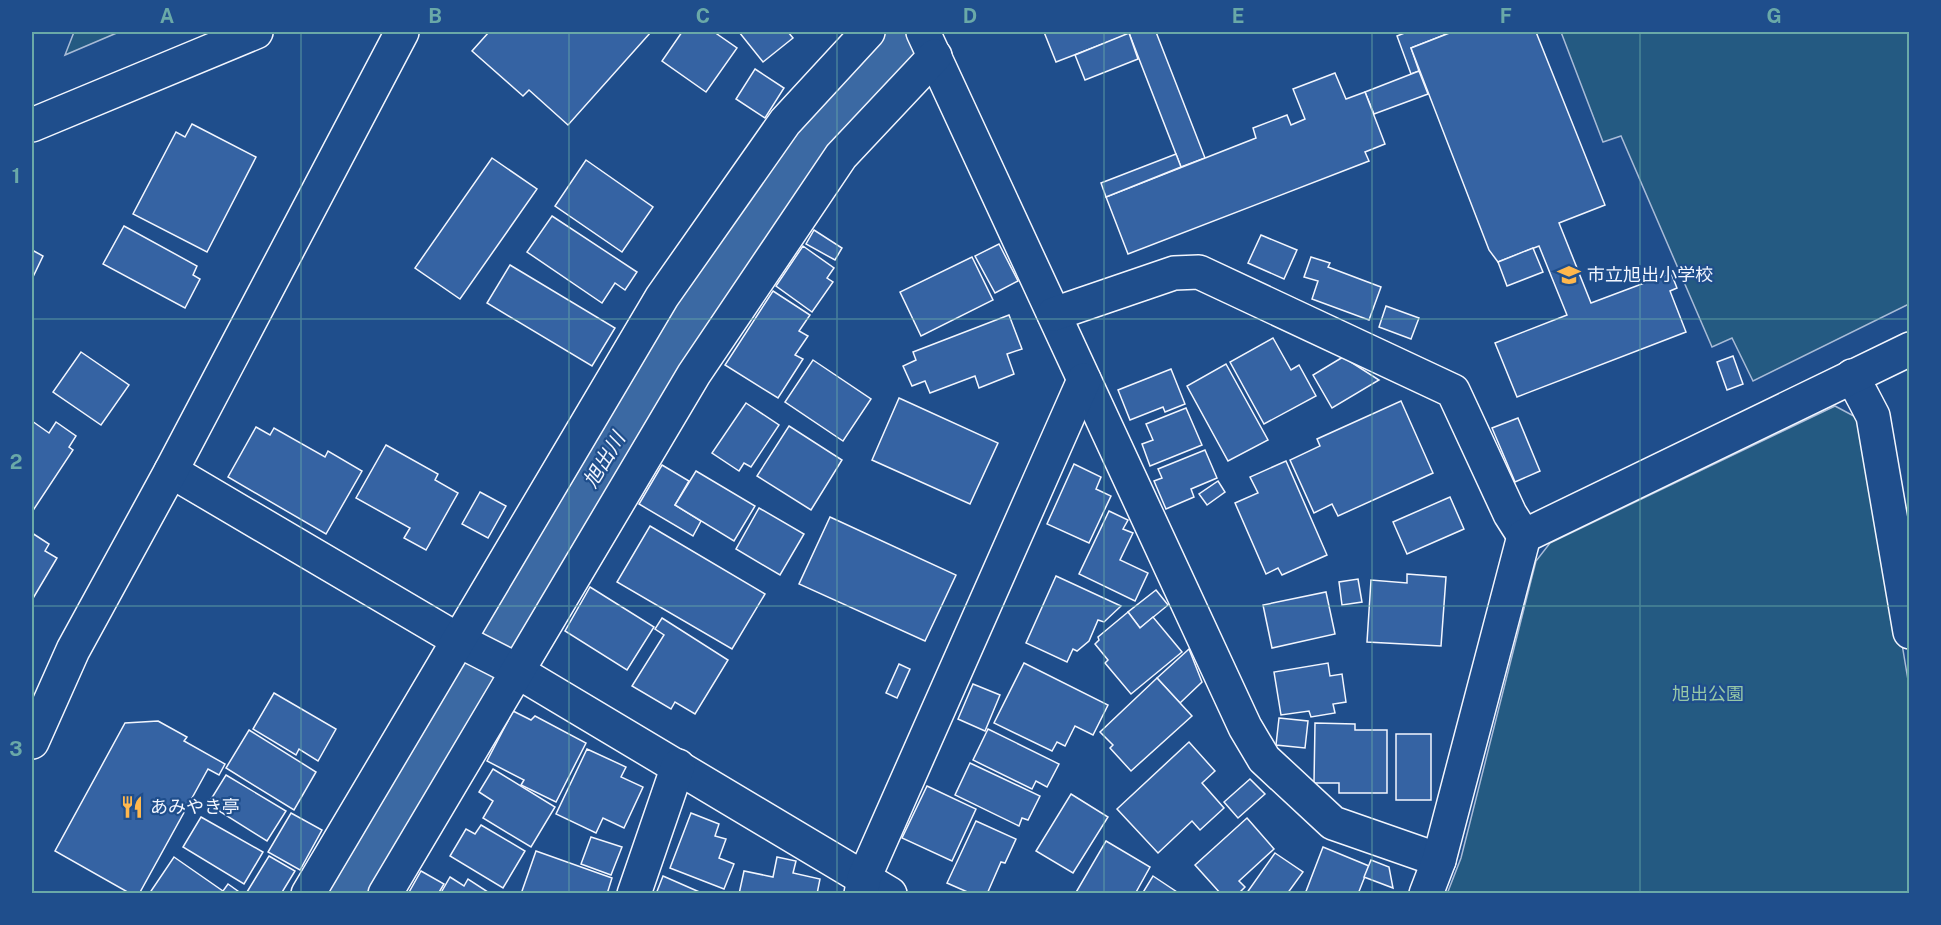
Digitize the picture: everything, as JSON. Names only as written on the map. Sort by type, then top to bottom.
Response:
[{"type":"street","points":[[32,125],[256,32]]},
{"type":"street","points":[[32,742],[73,650],[171,471],[402,32]]},
{"type":"street","points":[[308,894],[467,644],[662,297],[785,122],[868,32]]},
{"type":"street","points":[[385,894],[511,667],[694,374],[841,156],[929,44],[1245,727],[1264,759],[1333,823],[1439,860]]},
{"type":"street","points":[[1054,314],[1174,273],[1199,272],[1452,391],[1510,514],[1524,536],[1439,860],[1426,894]]},
{"type":"street","points":[[1524,536],[1910,349]]},
{"type":"street","points":[[1852,376],[1873,416],[1910,632]]},
{"type":"street","points":[[171,471],[678,766],[872,888],[1084,380]]},
{"type":"street","points":[[634,894],[678,766]]},
{"type":"green space","points":[[74,32],[119,32],[65,55]]},
{"type":"green space","points":[[1561,32],[1909,32],[1909,304],[1753,381],[1732,338],[1712,347],[1621,136],[1603,142]]},
{"type":"green space","name":"旭出公園","points":[[1835,406],[1865,422],[1909,686],[1909,893],[1447,894],[1461,858],[1536,561],[1550,543]]},
{"type":"building","points":[[489,32],[651,32],[568,125],[529,90],[523,96],[472,51]]},
{"type":"building","points":[[682,32],[714,32],[737,48],[706,92],[662,61]]},
{"type":"building","points":[[739,32],[788,32],[793,38],[763,62]]},
{"type":"building","points":[[1044,32],[1134,32],[1056,62]]},
{"type":"building","points":[[1156,32],[1205,158],[1181,167],[1129,33]]},
{"type":"building","points":[[1407,32],[1452,32],[1411,48],[1419,71],[1411,74],[1397,36]]},
{"type":"building","points":[[1452,32],[1536,32],[1605,205],[1559,223],[1591,303],[1671,273],[1677,288],[1670,291],[1686,332],[1517,397],[1495,343],[1567,315],[1539,246],[1498,262],[1489,250],[1411,48]]},
{"type":"building","points":[[1129,33],[1138,59],[1085,80],[1075,55]]},
{"type":"building","points":[[755,69],[784,88],[765,118],[736,99]]},
{"type":"building","points":[[1419,71],[1428,94],[1374,114],[1365,92]]},
{"type":"building","points":[[1335,73],[1346,99],[1365,92],[1385,144],[1365,152],[1369,161],[1128,254],[1106,197],[1256,138],[1253,128],[1287,115],[1291,125],[1305,119],[1293,89]]},
{"type":"building","points":[[192,124],[256,157],[207,252],[133,214],[176,132],[185,137]]},
{"type":"building","points":[[1176,154],[1181,167],[1106,197],[1101,183]]},
{"type":"building","points":[[492,158],[537,189],[460,299],[415,268]]},
{"type":"building","points":[[586,160],[653,207],[622,252],[555,206]]},
{"type":"building","points":[[552,216],[637,272],[625,290],[615,283],[602,303],[527,252]]},
{"type":"building","points":[[124,226],[197,266],[193,275],[200,279],[185,308],[103,264]]},
{"type":"building","points":[[814,230],[842,248],[835,260],[806,244]]},
{"type":"building","points":[[1261,235],[1297,250],[1284,279],[1248,263]]},
{"type":"building","points":[[999,244],[1018,281],[995,293],[975,256]]},
{"type":"building","points":[[803,246],[834,268],[827,278],[833,282],[812,312],[776,286]]},
{"type":"building","points":[[1533,248],[1543,272],[1507,286],[1498,262]]},
{"type":"building","points":[[32,250],[43,256],[32,279]]},
{"type":"building","points":[[972,257],[993,300],[921,336],[900,292]]},
{"type":"building","points":[[1311,257],[1330,263],[1328,267],[1381,287],[1369,320],[1312,299],[1318,281],[1304,277]]},
{"type":"building","points":[[510,265],[615,328],[592,366],[487,303]]},
{"type":"building","points":[[773,291],[810,315],[799,331],[808,336],[795,355],[803,359],[778,398],[725,365]]},
{"type":"building","points":[[1386,306],[1419,318],[1411,339],[1379,327]]},
{"type":"building","points":[[1009,315],[1022,349],[1007,354],[1014,374],[979,388],[975,376],[930,393],[925,381],[912,386],[903,366],[916,360],[913,352]]},
{"type":"building","points":[[1273,338],[1291,370],[1299,365],[1316,396],[1264,424],[1230,362]]},
{"type":"building","points":[[81,352],[129,385],[101,425],[53,392]]},
{"type":"building","points":[[1733,356],[1743,384],[1727,390],[1717,362]]},
{"type":"building","points":[[1343,357],[1379,380],[1332,408],[1313,375]]},
{"type":"building","points":[[813,360],[871,399],[843,441],[785,402]]},
{"type":"building","points":[[1226,364],[1268,440],[1228,461],[1187,386]]},
{"type":"building","points":[[1171,369],[1185,404],[1165,412],[1163,407],[1130,420],[1118,390]]},
{"type":"building","points":[[899,398],[998,443],[970,504],[872,460]]},
{"type":"building","points":[[1401,401],[1433,473],[1338,516],[1332,504],[1314,513],[1290,460],[1320,446],[1317,439]]},
{"type":"building","points":[[746,403],[779,425],[751,467],[744,463],[739,471],[712,453]]},
{"type":"building","points":[[1186,408],[1202,445],[1150,466],[1142,444],[1153,440],[1146,424]]},
{"type":"building","points":[[1518,418],[1540,471],[1515,482],[1492,428]]},
{"type":"building","points":[[32,421],[49,433],[56,422],[76,436],[69,447],[73,450],[32,512]]},
{"type":"building","points":[[789,426],[842,460],[811,510],[757,476]]},
{"type":"building","points":[[256,427],[270,435],[274,428],[325,457],[328,451],[362,471],[326,534],[228,477]]},
{"type":"building","points":[[386,445],[438,474],[435,480],[458,493],[426,550],[404,538],[410,528],[356,498]]},
{"type":"building","points":[[1205,450],[1217,478],[1191,489],[1194,497],[1166,509],[1154,481],[1162,478],[1158,469]]},
{"type":"building","points":[[1286,461],[1327,555],[1282,575],[1278,568],[1266,574],[1235,503],[1258,493],[1250,477]]},
{"type":"building","points":[[1074,464],[1101,477],[1096,489],[1111,496],[1089,543],[1047,524]]},
{"type":"building","points":[[662,465],[689,481],[675,505],[701,521],[693,536],[639,504]]},
{"type":"building","points":[[696,471],[755,506],[734,541],[675,505]]},
{"type":"building","points":[[1218,481],[1225,492],[1207,505],[1199,494]]},
{"type":"building","points":[[480,492],[506,506],[488,538],[462,524]]},
{"type":"building","points":[[1450,497],[1464,529],[1407,554],[1393,522]]},
{"type":"building","points":[[759,508],[804,534],[780,575],[736,549]]},
{"type":"building","points":[[1109,511],[1128,520],[1123,529],[1133,533],[1120,560],[1148,573],[1135,601],[1079,574]]},
{"type":"building","points":[[830,517],[956,575],[925,641],[799,584]]},
{"type":"building","points":[[650,526],[765,594],[732,649],[617,582]]},
{"type":"building","points":[[32,533],[49,544],[45,551],[57,558],[32,600]]},
{"type":"building","points":[[1407,574],[1446,577],[1441,646],[1367,642],[1371,580],[1407,583]]},
{"type":"building","points":[[1056,576],[1121,606],[1104,622],[1098,620],[1089,641],[1077,651],[1073,649],[1067,662],[1026,643]]},
{"type":"building","points":[[1358,579],[1362,602],[1342,605],[1339,582]]},
{"type":"building","points":[[590,587],[654,627],[627,670],[565,631]]},
{"type":"building","points":[[1156,590],[1168,605],[1140,628],[1128,612]]},
{"type":"building","points":[[1326,592],[1335,634],[1272,648],[1263,605]]},
{"type":"building","points":[[1128,612],[1140,628],[1153,617],[1182,652],[1131,694],[1105,663],[1108,660],[1095,644],[1099,640],[1098,637]]},
{"type":"building","points":[[662,618],[728,660],[695,714],[675,702],[671,709],[632,686],[664,635],[655,629]]},
{"type":"building","points":[[1189,649],[1202,682],[1180,703],[1157,678]]},
{"type":"building","points":[[1024,663],[1108,705],[1093,735],[1075,726],[1065,746],[1057,742],[1052,751],[994,723]]},
{"type":"building","points":[[1328,663],[1330,676],[1342,674],[1346,702],[1333,704],[1335,713],[1311,717],[1309,711],[1281,715],[1274,672]]},
{"type":"building","points":[[899,664],[910,669],[897,698],[886,693]]},
{"type":"building","points":[[1157,678],[1192,716],[1131,771],[1110,748],[1113,745],[1100,732]]},
{"type":"building","points":[[973,684],[1000,695],[985,731],[958,719]]},
{"type":"building","points":[[274,693],[336,729],[318,761],[299,749],[296,755],[253,729]]},
{"type":"building","points":[[513,711],[531,720],[535,716],[586,743],[556,802],[521,785],[524,780],[487,761]]},
{"type":"building","points":[[1279,718],[1308,721],[1305,748],[1276,745]]},
{"type":"building","points":[[158,721],[187,737],[184,741],[225,764],[219,775],[208,769],[139,894],[131,894],[55,851],[125,723]]},
{"type":"building","points":[[1315,723],[1355,724],[1355,730],[1387,730],[1387,793],[1339,793],[1339,783],[1314,783]]},
{"type":"building","points":[[988,729],[1059,764],[1047,787],[1036,781],[1032,789],[973,760]]},
{"type":"building","points":[[249,730],[316,772],[294,810],[226,768]]},
{"type":"building","points":[[1396,734],[1431,734],[1431,800],[1396,800]]},
{"type":"building","points":[[1189,742],[1215,771],[1202,783],[1224,808],[1200,830],[1192,821],[1158,853],[1117,809]]},
{"type":"building","points":[[587,749],[626,767],[621,777],[643,787],[624,828],[603,818],[596,833],[556,814]]},
{"type":"building","points":[[970,763],[1040,796],[1028,820],[1022,818],[1019,826],[955,795]]},
{"type":"building","points":[[493,769],[555,807],[531,847],[483,818],[493,801],[479,792]]},
{"type":"building","points":[[226,775],[286,811],[267,841],[208,804]]},
{"type":"building","points":[[1250,779],[1265,794],[1238,818],[1224,802]]},
{"type":"building","points":[[927,786],[976,809],[952,861],[902,838]]},
{"type":"building","points":[[1071,794],[1108,817],[1073,873],[1036,851]]},
{"type":"building","points":[[291,813],[322,830],[300,870],[268,852]]},
{"type":"building","points":[[691,813],[719,824],[715,836],[726,839],[719,858],[734,864],[724,889],[670,868]]},
{"type":"building","points":[[201,817],[263,852],[244,884],[183,847]]},
{"type":"building","points":[[1247,818],[1274,849],[1239,881],[1245,887],[1238,894],[1221,894],[1195,865]]},
{"type":"building","points":[[976,821],[1016,839],[1005,863],[1001,862],[987,894],[972,894],[947,883]]},
{"type":"building","points":[[481,825],[525,851],[503,888],[450,856],[466,829],[475,834]]},
{"type":"building","points":[[591,837],[622,847],[611,875],[581,864]]},
{"type":"building","points":[[1106,841],[1150,867],[1135,894],[1075,894]]},
{"type":"building","points":[[1323,847],[1369,866],[1358,894],[1305,894]]},
{"type":"building","points":[[536,851],[612,878],[607,894],[521,894]]},
{"type":"building","points":[[1275,853],[1303,872],[1287,894],[1246,894]]},
{"type":"building","points":[[269,856],[295,871],[281,894],[249,894],[247,892]]},
{"type":"building","points":[[174,857],[223,891],[228,884],[242,894],[149,894]]},
{"type":"building","points":[[777,857],[796,861],[793,873],[820,879],[817,894],[739,894],[744,871],[773,877]]},
{"type":"building","points":[[1371,860],[1389,867],[1393,888],[1364,877]]},
{"type":"building","points":[[421,871],[444,884],[438,894],[408,894]]},
{"type":"building","points":[[663,876],[704,894],[656,894]]},
{"type":"building","points":[[1153,876],[1180,894],[1142,894]]},
{"type":"building","points":[[450,877],[464,886],[468,879],[491,894],[446,894],[442,891]]},
{"type":"waterway","name":"旭出川","points":[[349,894],[662,363],[813,140],[893,51]]},
{"type":"place","name":"市立旭出小学校","points":[[1569,275]]},
{"type":"place","name":"あみやき亭","points":[[132,807]]}]
